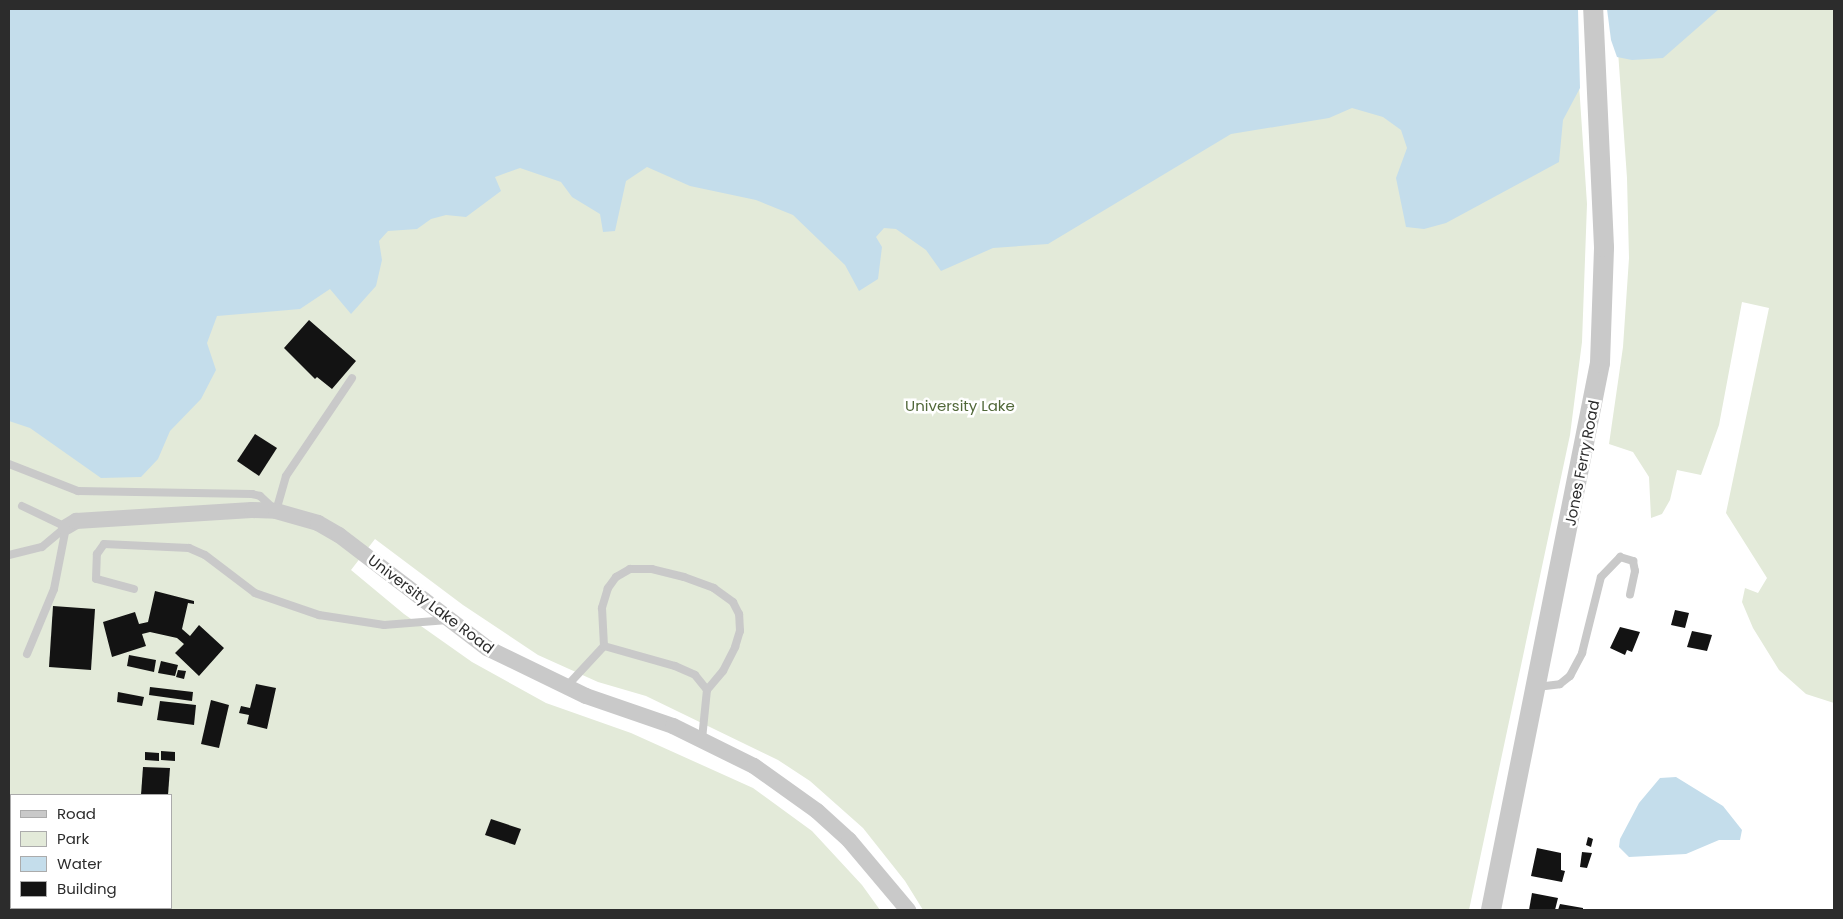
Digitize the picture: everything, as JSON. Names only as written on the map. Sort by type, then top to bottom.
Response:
[{"type":"street","name":"Jones Ferry Road","points":[[1491,910],[1537,687],[1600,363],[1604,247],[1593,9]]},
{"type":"street","name":"University Lake Road","points":[[66,527],[85,520],[276,511],[318,523],[339,535],[487,648],[566,687],[702,739],[754,766],[817,811],[873,865],[908,910]]},
{"type":"lane","points":[[9,464],[78,491],[252,494],[260,496],[276,511],[286,476],[352,378]]},
{"type":"lane","points":[[22,506],[66,527]]},
{"type":"lane","points":[[9,555],[42,547],[66,527]]},
{"type":"lane","points":[[27,654],[54,589],[66,527]]},
{"type":"lane","points":[[134,589],[96,579],[97,554],[104,544],[189,548],[204,555],[255,593],[319,614],[384,625],[450,620]]},
{"type":"lane","points":[[1537,687],[1560,684],[1570,676],[1582,653],[1601,577],[1620,557],[1633,561],[1635,571],[1630,594]]},
{"type":"lane","points":[[566,687],[604,646],[602,608],[608,588],[616,577],[630,569],[652,569],[714,588],[733,602],[739,614],[740,631],[723,671],[707,690],[702,739]]},
{"type":"lane","points":[[604,646],[675,666],[695,675],[707,690]]},
{"type":"green space","name":"University Lake","points":[[9,9],[1574,9],[1587,204],[1582,342],[1570,435],[1469,910],[923,910],[905,881],[863,828],[810,781],[778,760],[646,696],[598,682],[538,655],[463,605],[375,539],[351,570],[404,614],[472,662],[546,703],[631,733],[753,788],[812,831],[862,885],[880,910],[9,910]]},
{"type":"green space","points":[[1615,9],[1834,9],[1834,703],[1806,694],[1779,670],[1753,628],[1742,602],[1745,588],[1758,593],[1767,578],[1726,513],[1769,308],[1742,302],[1719,425],[1701,475],[1677,470],[1670,500],[1662,514],[1651,518],[1649,477],[1633,452],[1609,444],[1623,347],[1629,258],[1627,178]]},
{"type":"water","points":[[9,9],[1578,9],[1580,88],[1563,120],[1559,162],[1446,223],[1424,229],[1406,227],[1396,178],[1407,148],[1401,130],[1383,117],[1352,108],[1329,118],[1231,134],[1048,244],[993,248],[941,271],[926,250],[896,229],[884,228],[876,237],[882,247],[878,279],[859,291],[845,265],[793,215],[756,200],[690,186],[647,167],[626,181],[615,231],[603,232],[600,214],[572,197],[561,182],[520,168],[495,177],[501,191],[466,217],[446,215],[431,219],[417,229],[388,231],[379,241],[382,260],[376,286],[351,314],[330,289],[300,309],[217,316],[207,343],[216,370],[201,399],[170,431],[158,459],[141,477],[101,478],[30,428],[9,421]]},
{"type":"water","points":[[1607,9],[1719,9],[1663,58],[1632,60],[1617,57],[1611,40]]},
{"type":"water","points":[[1676,777],[1723,806],[1742,830],[1740,840],[1719,840],[1686,854],[1629,857],[1619,847],[1620,839],[1639,803],[1660,778]]},
{"type":"building","points":[[309,320],[356,361],[332,389],[317,377],[315,379],[284,348]]},
{"type":"building","points":[[255,434],[277,448],[259,476],[237,461]]},
{"type":"building","points":[[155,591],[194,601],[194,604],[188,603],[182,629],[190,636],[199,625],[224,648],[199,676],[175,653],[184,644],[177,638],[150,632],[142,634],[146,646],[112,657],[103,622],[135,612],[139,624],[148,622]]},
{"type":"building","points":[[53,606],[95,609],[91,670],[49,667]]},
{"type":"building","points":[[1675,610],[1689,613],[1685,628],[1671,625]]},
{"type":"building","points":[[1620,627],[1640,632],[1632,652],[1627,650],[1625,655],[1610,648]]},
{"type":"building","points":[[1692,631],[1712,635],[1707,651],[1687,647]]},
{"type":"building","points":[[129,655],[156,660],[154,672],[127,666]]},
{"type":"building","points":[[161,661],[178,665],[175,676],[158,673]]},
{"type":"building","points":[[178,670],[186,671],[184,679],[176,677]]},
{"type":"building","points":[[256,684],[276,688],[267,729],[247,724],[249,715],[239,713],[241,706],[250,708]]},
{"type":"building","points":[[150,687],[193,692],[192,701],[149,695]]},
{"type":"building","points":[[118,692],[144,697],[142,706],[117,702]]},
{"type":"building","points":[[211,700],[229,705],[219,748],[201,744]]},
{"type":"building","points":[[160,701],[196,705],[194,725],[157,720]]},
{"type":"building","points":[[161,751],[175,752],[175,761],[161,760]]},
{"type":"building","points":[[145,752],[159,753],[159,761],[145,760]]},
{"type":"building","points":[[143,767],[170,768],[168,794],[141,794]]},
{"type":"building","points":[[491,819],[521,829],[515,845],[485,835]]},
{"type":"building","points":[[1588,837],[1593,839],[1591,847],[1586,845]]},
{"type":"building","points":[[1537,848],[1561,853],[1561,870],[1565,871],[1562,882],[1531,876]]},
{"type":"building","points":[[1582,852],[1592,853],[1587,868],[1580,867]]},
{"type":"building","points":[[1532,893],[1558,898],[1555,910],[1529,910]]},
{"type":"building","points":[[1560,904],[1583,908],[1583,910],[1558,910]]}]
